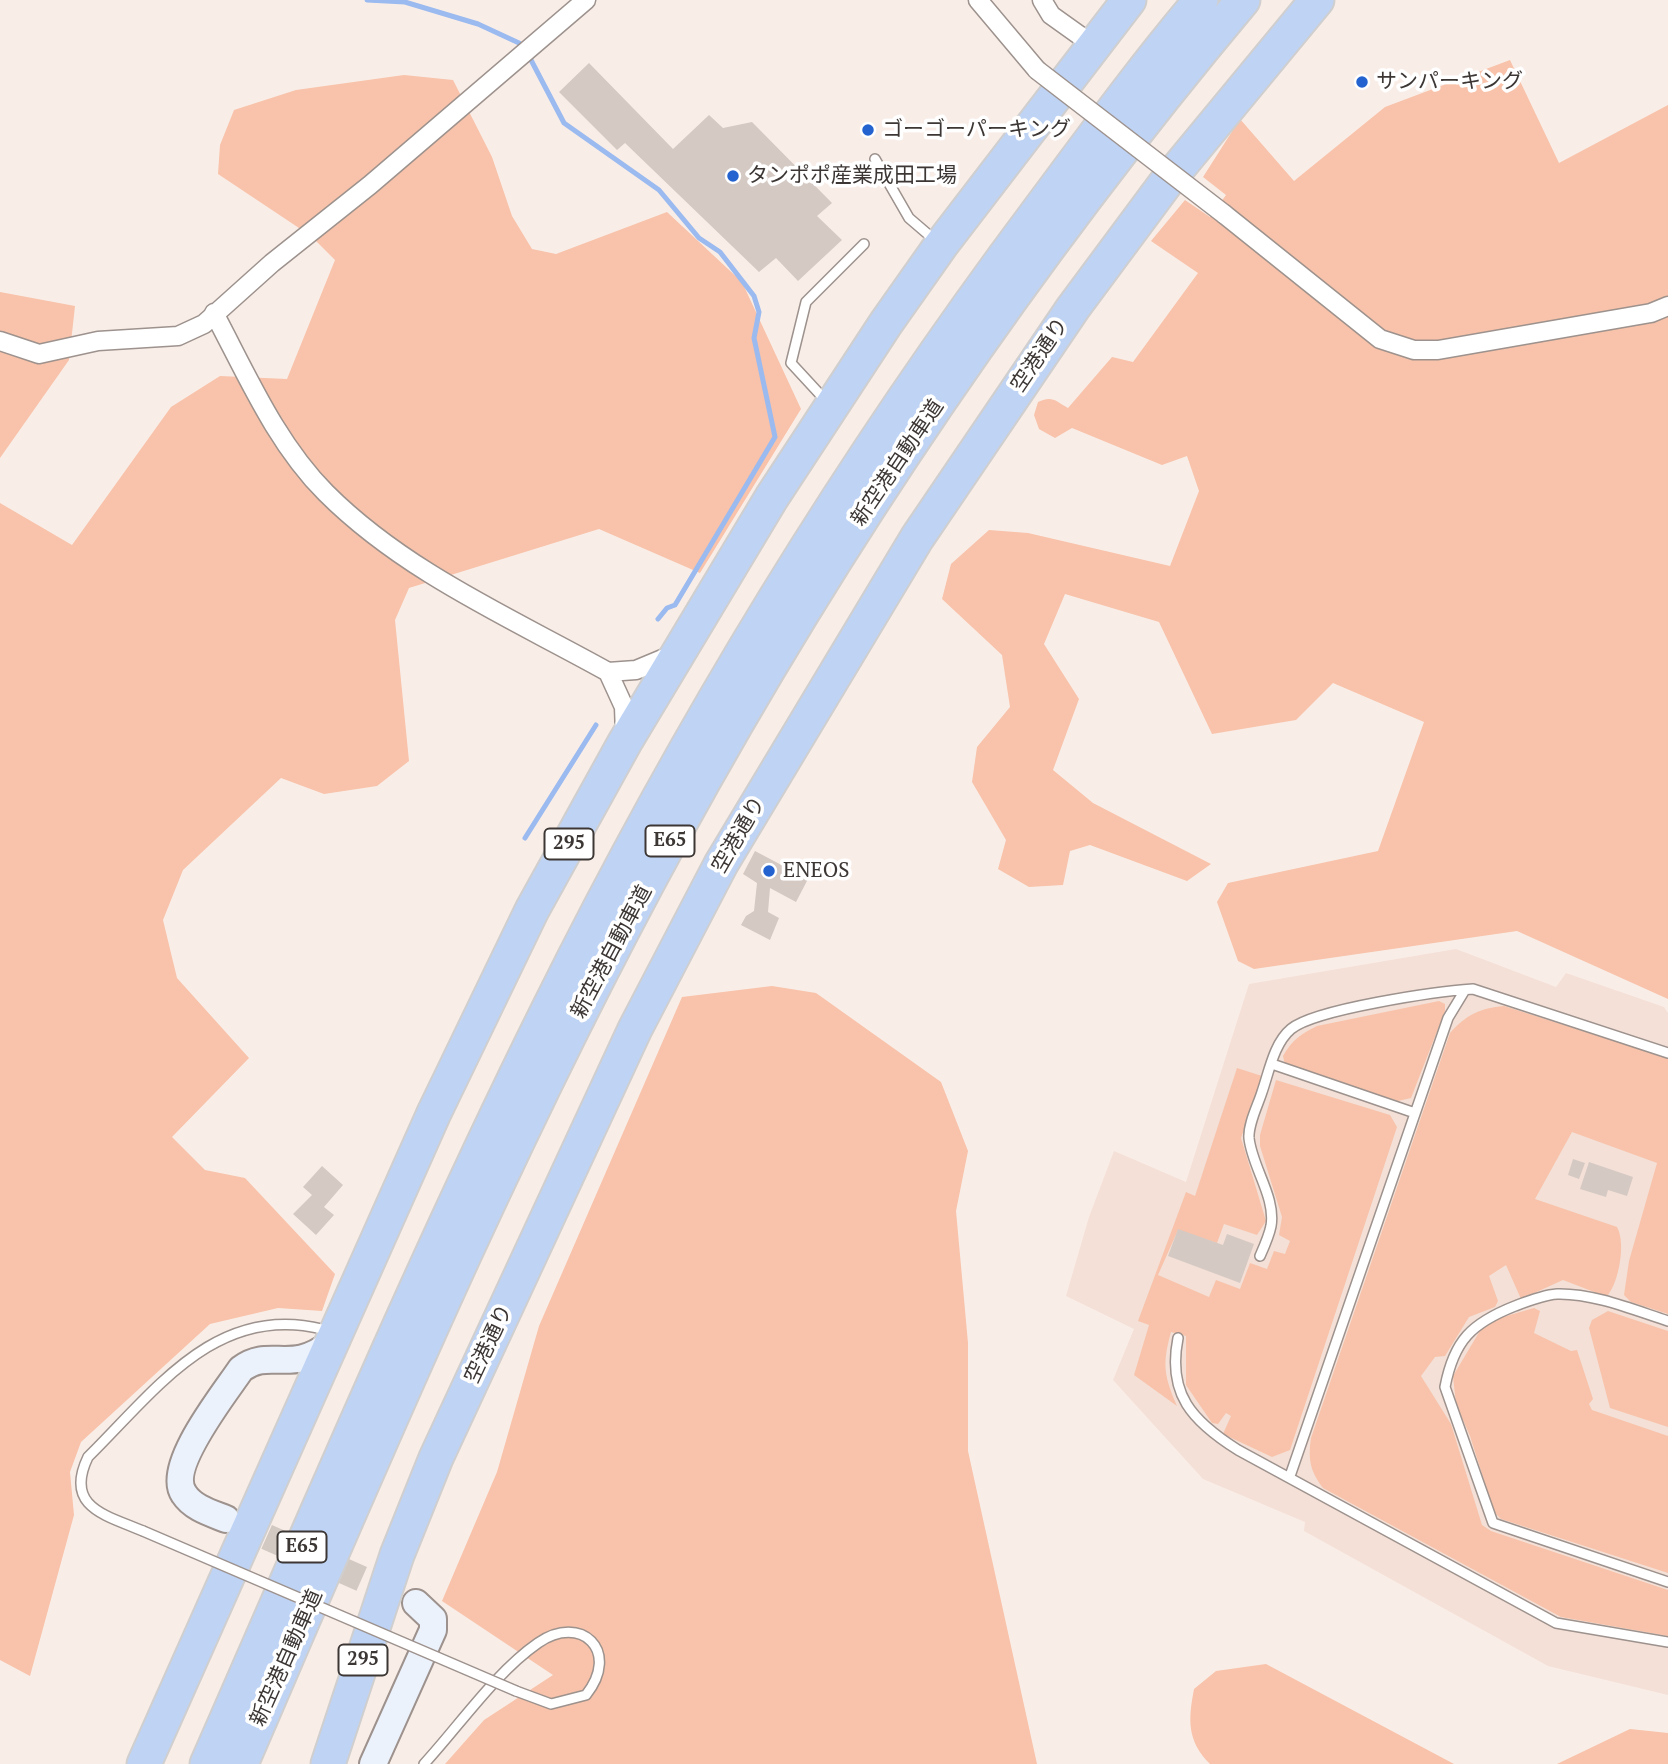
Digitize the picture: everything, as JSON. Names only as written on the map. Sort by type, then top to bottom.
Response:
[{"type":"highway","name":"新空港自動車道","points":[[207,1764],[397,1330],[549,1007],[719,692],[802,555],[890,419],[989,276],[1202,0]]},
{"type":"highway","name":"新空港自動車道","points":[[241,1764],[477,1229],[565,1044],[672,838],[746,706],[850,537],[1015,292],[1119,153],[1243,0]]},
{"type":"highway","name":"空港通り","points":[[328,1764],[397,1555],[436,1458],[635,1029],[721,864],[917,538],[1065,318],[1166,184],[1317,0]]},
{"type":"highway","name":"295","points":[[144,1764],[299,1412],[326,1336],[526,922],[625,741],[830,405],[941,245],[1093,45],[1119,3]]},
{"type":"highway","points":[[185,1764],[339,1440],[397,1330]]},
{"type":"street","points":[[0,341],[39,354],[98,341],[178,336],[204,324],[272,263],[370,185],[586,0]]},
{"type":"street","points":[[978,0],[1037,70],[1380,338],[1414,350],[1438,350],[1651,313],[1668,306]]},
{"type":"street","points":[[1042,0],[1051,15],[1093,45]]},
{"type":"street","points":[[214,313],[275,428],[325,492],[403,559],[608,671],[622,672],[651,666],[679,650]]},
{"type":"street","points":[[608,671],[624,707],[625,741]]},
{"type":"street","points":[[226,1519],[200,1508],[181,1492],[179,1479],[190,1447],[241,1369],[259,1359],[296,1362],[319,1353],[326,1336]]},
{"type":"street","points":[[268,1359],[290,1374],[297,1384],[299,1412]]},
{"type":"street","points":[[373,1764],[433,1630],[433,1619],[416,1603]]},
{"type":"lane","points":[[875,159],[909,218],[941,245]]},
{"type":"lane","points":[[830,405],[805,382],[791,363],[797,334],[806,302],[864,244]]},
{"type":"lane","points":[[1260,1256],[1271,1227],[1272,1213],[1251,1150],[1249,1134],[1281,1041],[1292,1028],[1313,1018],[1431,993],[1465,990],[1496,994],[1668,1053]]},
{"type":"lane","points":[[1290,1476],[1448,1018],[1465,990]]},
{"type":"lane","points":[[1272,1064],[1415,1113]]},
{"type":"lane","points":[[1668,1321],[1616,1304],[1573,1296],[1556,1294],[1532,1300],[1486,1318],[1473,1327],[1448,1373],[1445,1387],[1493,1523],[1668,1582]]},
{"type":"lane","points":[[326,1336],[272,1322],[228,1336],[202,1348],[88,1457],[79,1474],[80,1494],[94,1510],[143,1531],[516,1691],[551,1704],[586,1695],[600,1672],[600,1658],[594,1644],[582,1635],[571,1633],[552,1635],[538,1643],[512,1665],[424,1764]]},
{"type":"lane","points":[[1178,1338],[1174,1380],[1187,1405],[1218,1438],[1556,1623],[1668,1642]]},
{"type":"shaded area","points":[[1510,60],[1559,163],[1668,105],[1668,999],[1517,931],[1254,969],[1238,961],[1217,902],[1228,883],[1378,851],[1424,722],[1333,683],[1296,720],[1212,734],[1159,622],[1065,594],[1044,644],[1079,699],[1053,770],[1093,803],[1211,864],[1187,881],[1090,845],[1070,851],[1063,885],[1029,887],[998,869],[1006,840],[972,782],[977,747],[1010,707],[1002,655],[942,599],[951,564],[989,530],[1028,533],[1170,566],[1199,491],[1187,456],[1162,465],[1072,428],[1055,438],[1039,429],[1034,415],[1038,402],[1050,399],[1068,408],[1112,357],[1133,362],[1198,273],[1151,241],[1185,200],[1210,217],[1226,195],[1203,177],[1240,119],[1294,181],[1385,107]]},
{"type":"shaded area","points":[[404,75],[453,80],[492,157],[512,216],[532,249],[556,254],[667,212],[742,282],[801,409],[700,573],[599,529],[409,588],[395,620],[409,761],[377,786],[324,794],[281,778],[183,870],[163,920],[177,978],[249,1058],[172,1137],[205,1170],[245,1178],[335,1274],[322,1311],[278,1308],[210,1324],[81,1442],[70,1472],[74,1515],[30,1676],[0,1660],[0,503],[72,545],[171,407],[220,376],[287,379],[335,260],[311,236],[218,174],[220,145],[234,110],[296,90]]},
{"type":"shaded area","points":[[0,292],[75,306],[69,360],[0,458]]},
{"type":"shaded area","points":[[1456,949],[1556,987],[1566,973],[1664,1007],[1668,1013],[1668,1695],[1548,1666],[1304,1531],[1305,1522],[1203,1479],[1113,1380],[1134,1329],[1066,1296],[1089,1217],[1114,1151],[1186,1182],[1249,984]]},
{"type":"shaded area","points":[[772,986],[816,993],[941,1082],[968,1151],[956,1211],[968,1343],[968,1451],[1037,1764],[445,1764],[484,1720],[553,1675],[442,1601],[497,1472],[539,1326],[682,997]]},
{"type":"shaded area","points":[[1439,1001],[1445,1004],[1445,1011],[1411,1098],[1398,1101],[1285,1065],[1283,1056],[1293,1042],[1317,1026]]},
{"type":"shaded area","points":[[1504,1006],[1668,1058],[1668,1314],[1631,1302],[1624,1295],[1629,1261],[1657,1163],[1572,1132],[1535,1199],[1617,1227],[1621,1252],[1612,1289],[1608,1295],[1602,1295],[1563,1280],[1521,1299],[1506,1265],[1489,1276],[1498,1301],[1495,1307],[1469,1317],[1445,1356],[1435,1357],[1421,1376],[1451,1424],[1482,1525],[1491,1531],[1668,1590],[1668,1636],[1561,1617],[1323,1488],[1311,1464],[1311,1438],[1450,1033],[1474,1014]]},
{"type":"shaded area","points":[[1237,1068],[1262,1076],[1241,1138],[1266,1221],[1257,1235],[1224,1224],[1217,1243],[1178,1230],[1158,1275],[1209,1297],[1216,1280],[1240,1289],[1250,1263],[1267,1269],[1274,1251],[1285,1254],[1290,1241],[1279,1235],[1282,1217],[1260,1146],[1260,1135],[1276,1080],[1390,1115],[1397,1127],[1290,1450],[1272,1457],[1223,1434],[1231,1416],[1226,1413],[1218,1424],[1212,1423],[1186,1385],[1186,1336],[1171,1332],[1166,1353],[1167,1378],[1177,1406],[1134,1375],[1149,1325],[1138,1321],[1186,1192],[1195,1196]]},
{"type":"shaded area","points":[[1534,1308],[1540,1311],[1534,1333],[1571,1351],[1577,1350],[1593,1399],[1589,1404],[1592,1410],[1668,1436],[1668,1573],[1501,1519],[1494,1512],[1470,1436],[1456,1404],[1453,1376],[1481,1329],[1496,1319]]},
{"type":"shaded area","points":[[1608,1311],[1668,1331],[1668,1427],[1610,1408],[1589,1328],[1592,1320]]},
{"type":"shaded area","points":[[1266,1664],[1454,1764],[1210,1764],[1197,1747],[1191,1730],[1194,1689],[1216,1671]]},
{"type":"shaded area","points":[[1630,1729],[1668,1733],[1668,1764],[1557,1764]]},
{"type":"building","name":"タンポポ産業成田工場","points":[[589,63],[673,149],[709,115],[723,128],[752,122],[832,203],[817,216],[842,240],[798,281],[776,258],[759,272],[625,143],[617,150],[559,92]]},
{"type":"building","points":[[755,851],[808,879],[796,902],[770,888],[768,912],[779,918],[770,940],[741,925],[746,916],[754,911],[757,883],[743,874]]},
{"type":"building","points":[[1573,1159],[1585,1163],[1579,1179],[1568,1175]]},
{"type":"building","points":[[1589,1162],[1633,1177],[1627,1196],[1608,1190],[1606,1197],[1580,1189]]},
{"type":"building","points":[[322,1166],[343,1185],[324,1207],[334,1215],[316,1235],[293,1214],[312,1195],[303,1187]]},
{"type":"building","points":[[1178,1229],[1223,1245],[1227,1234],[1254,1244],[1240,1283],[1168,1256]]},
{"type":"waterway","points":[[367,0],[405,2],[478,24],[519,43]]},
{"type":"waterway","points":[[531,60],[564,123],[659,190],[699,238],[720,252],[754,296],[759,312],[754,338],[775,437],[675,605],[667,608],[658,619]]},
{"type":"waterway","points":[[525,838],[596,725]]},
{"type":"tunnel","points":[[231,1521],[416,1603]]},
{"type":"place","name":"サンパーキング","points":[[1362,82]]},
{"type":"place","name":"ゴーゴーパーキング","points":[[868,130]]},
{"type":"place","name":"タンポポ産業成田工場","points":[[733,176]]},
{"type":"place","name":"ENEOS","points":[[769,871]]}]
